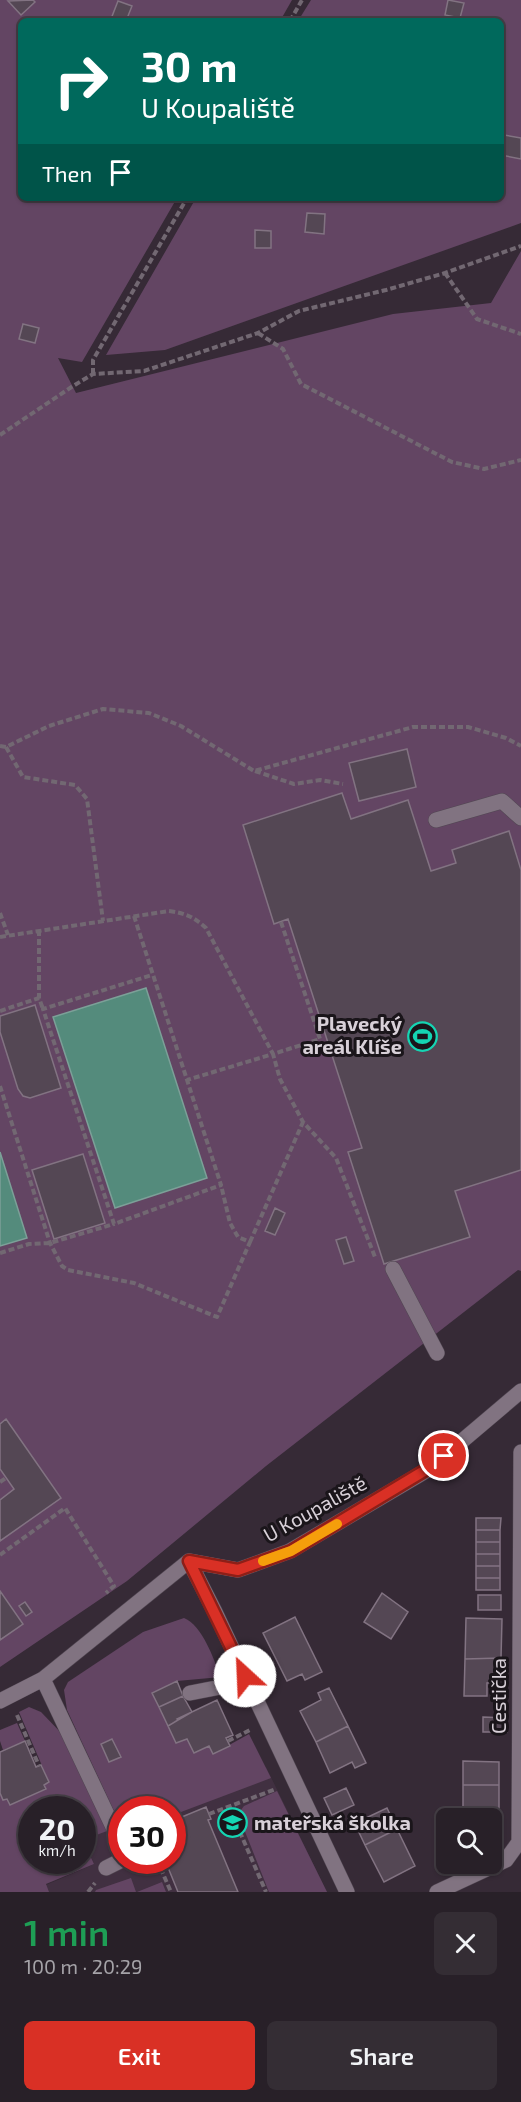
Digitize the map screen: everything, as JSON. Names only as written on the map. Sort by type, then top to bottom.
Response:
[{"type":"street","points":[[436,820],[501,801],[521,818]]},
{"type":"street","points":[[393,1269],[437,1353]]},
{"type":"street","name":"U Koupaliště","points":[[189,1561],[238,1570],[291,1551],[429,1468],[521,1391]]},
{"type":"street","name":"Cestička","points":[[436,1892],[506,1860],[519,1842],[521,1452]]},
{"type":"street","points":[[0,1701],[43,1679],[189,1561],[347,1892]]},
{"type":"street","points":[[190,1693],[226,1686],[245,1676]]},
{"type":"street","points":[[43,1679],[108,1816]]},
{"type":"path","points":[[292,18],[302,0]]},
{"type":"path","points":[[93,374],[93,360],[185,201]]},
{"type":"path","points":[[0,435],[93,374],[144,371],[258,333],[299,311],[446,273],[521,246]]},
{"type":"path","points":[[446,273],[477,319],[521,334]]},
{"type":"path","points":[[258,333],[283,349],[301,384],[452,462],[483,469],[521,460]]},
{"type":"path","points":[[0,746],[6,747],[49,726],[104,710],[149,713],[181,726],[254,771],[294,784],[320,780],[343,784]]},
{"type":"path","points":[[254,771],[413,727],[468,727],[506,738],[521,746]]},
{"type":"path","points":[[6,747],[23,777],[75,784],[87,799],[103,921]]},
{"type":"path","points":[[0,937],[169,911],[196,918],[206,928],[273,1054],[280,1079],[303,1122],[336,1158],[380,1271],[393,1269]]},
{"type":"path","points":[[0,913],[8,935]]},
{"type":"path","points":[[134,916],[221,1185],[231,1223],[238,1237],[250,1242]]},
{"type":"path","points":[[187,1080],[320,1039],[280,922]]},
{"type":"path","points":[[39,930],[39,998],[114,1224]]},
{"type":"path","points":[[43,1009],[152,975]]},
{"type":"path","points":[[0,1011],[39,998]]},
{"type":"path","points":[[0,1086],[50,1243],[62,1266],[68,1270],[134,1283],[218,1317],[303,1122]]},
{"type":"path","points":[[0,1253],[29,1244],[50,1243],[114,1224],[221,1185]]},
{"type":"path","points":[[0,1482],[6,1478]]},
{"type":"path","points":[[0,1555],[65,1508],[114,1586],[106,1593]]},
{"type":"path","points":[[15,1712],[39,1766]]},
{"type":"path","points":[[228,1741],[251,1729]]},
{"type":"path","points":[[209,1814],[279,1788]]},
{"type":"path","points":[[229,1807],[266,1892]]},
{"type":"path","points":[[163,1874],[171,1892]]},
{"type":"shaded area","name":"Plavecký areál Klíše","points":[[0,0],[292,0],[282,18],[18,18],[18,201],[175,201],[82,362],[58,358],[76,393],[393,314],[491,303],[521,251],[521,1271],[518,1270],[266,1466],[127,1581],[0,1667]]},
{"type":"shaded area","points":[[311,0],[521,0],[521,223],[165,350],[106,355],[194,201],[504,201],[504,18],[300,18]]},
{"type":"shaded area","points":[[146,988],[207,1178],[115,1208],[53,1017]]},
{"type":"shaded area","points":[[0,1152],[27,1238],[0,1246]]},
{"type":"shaded area","points":[[184,1618],[191,1622],[202,1635],[221,1677],[177,1681],[153,1693],[176,1743],[187,1739],[209,1746],[213,1754],[249,1734],[271,1778],[186,1810],[186,1796],[108,1796],[108,1798],[67,1710],[64,1690],[68,1682],[143,1632]]},
{"type":"shaded area","points":[[29,1707],[41,1712],[65,1737],[91,1796],[30,1796],[45,1789],[44,1785],[49,1782],[19,1712]]},
{"type":"shaded area","points":[[17,1723],[25,1741],[3,1750],[0,1730]]},
{"type":"shaded area","name":"mateřská školka","points":[[88,1727],[117,1796],[108,1796],[108,1874],[186,1874],[186,1803],[266,1767],[327,1892],[30,1892],[71,1874],[96,1874],[96,1796],[79,1796],[65,1737]]},
{"type":"shaded area","points":[[277,1791],[327,1892],[269,1892],[238,1814],[244,1806]]},
{"type":"shaded area","points":[[0,1793],[3,1800],[7,1799],[10,1805],[18,1801],[18,1874],[70,1874],[46,1884],[49,1892],[0,1892]]},
{"type":"shaded area","points":[[96,1806],[107,1831],[96,1835]]},
{"type":"shaded area","points":[[131,1878],[136,1892],[95,1892],[96,1890]]},
{"type":"shaded area","points":[[162,1882],[166,1892],[137,1892]]},
{"type":"building","points":[[33,0],[35,2],[21,15],[8,1]]},
{"type":"building","points":[[448,0],[464,3],[460,18],[445,15]]},
{"type":"building","points":[[118,1],[132,6],[127,18],[111,18]]},
{"type":"building","points":[[504,135],[521,138],[521,159],[504,156]]},
{"type":"building","points":[[307,213],[325,214],[324,234],[305,232]]},
{"type":"building","points":[[255,230],[271,231],[271,248],[255,248]]},
{"type":"building","points":[[23,324],[39,328],[35,343],[19,339]]},
{"type":"building","points":[[407,749],[416,787],[359,801],[349,763]]},
{"type":"building","name":"Plavecký areál Klíše","points":[[342,793],[351,819],[408,800],[431,871],[456,863],[452,850],[509,831],[521,870],[521,1170],[455,1191],[470,1237],[384,1264],[348,1152],[362,1148],[288,919],[274,924],[243,825]]},
{"type":"building","points":[[35,1005],[61,1088],[30,1098],[23,1096],[18,1089],[0,1032],[0,1016]]},
{"type":"building","points":[[83,1154],[105,1223],[54,1239],[32,1170]]},
{"type":"building","points":[[275,1208],[285,1213],[275,1235],[265,1231]]},
{"type":"building","points":[[346,1237],[354,1261],[344,1264],[336,1240]]},
{"type":"building","points":[[6,1419],[61,1498],[0,1541],[0,1500],[14,1489],[0,1469],[0,1424]]},
{"type":"building","points":[[476,1518],[501,1518],[500,1530],[476,1530]]},
{"type":"building","points":[[476,1530],[500,1530],[500,1542],[476,1542]]},
{"type":"building","points":[[476,1542],[500,1542],[500,1554],[476,1554]]},
{"type":"building","points":[[476,1554],[500,1554],[500,1566],[476,1566]]},
{"type":"building","points":[[476,1566],[500,1566],[500,1578],[476,1578]]},
{"type":"building","points":[[476,1578],[500,1578],[500,1590],[476,1590]]},
{"type":"building","points":[[0,1591],[23,1624],[0,1640]]},
{"type":"building","points":[[382,1593],[408,1612],[391,1639],[364,1622]]},
{"type":"building","points":[[478,1595],[501,1595],[501,1610],[478,1610]]},
{"type":"building","points":[[25,1602],[32,1612],[26,1616],[19,1606]]},
{"type":"building","points":[[295,1617],[322,1672],[305,1680],[302,1674],[287,1681],[263,1633]]},
{"type":"building","points":[[466,1618],[502,1619],[501,1658],[465,1659]]},
{"type":"building","points":[[501,1658],[499,1682],[487,1683],[487,1696],[464,1696],[465,1659]]},
{"type":"building","points":[[177,1681],[183,1696],[159,1707],[152,1693]]},
{"type":"building","points":[[329,1688],[348,1726],[316,1742],[300,1711],[321,1700],[318,1693]]},
{"type":"building","points":[[183,1696],[192,1712],[168,1726],[159,1707]]},
{"type":"building","points":[[217,1700],[233,1735],[226,1738],[230,1746],[213,1754],[209,1746],[194,1753],[187,1739],[176,1743],[168,1726],[177,1719]]},
{"type":"building","points":[[483,1717],[506,1718],[507,1732],[483,1732]]},
{"type":"building","points":[[348,1726],[366,1763],[355,1768],[352,1762],[330,1773],[316,1742]]},
{"type":"building","points":[[112,1739],[121,1757],[109,1762],[101,1744]]},
{"type":"building","points":[[25,1741],[36,1767],[41,1765],[49,1782],[44,1785],[46,1789],[30,1796],[18,1796],[18,1801],[10,1805],[7,1799],[3,1800],[0,1793],[0,1752]]},
{"type":"building","points":[[463,1761],[499,1762],[499,1785],[463,1785]]},
{"type":"building","points":[[463,1785],[499,1785],[499,1808],[463,1808]]},
{"type":"building","points":[[346,1788],[354,1805],[332,1815],[324,1798]]},
{"type":"building","points":[[206,1807],[211,1819],[208,1820],[238,1892],[178,1892],[171,1874],[186,1874],[186,1815]]},
{"type":"building","points":[[387,1808],[397,1829],[365,1845],[355,1824],[361,1821],[359,1817],[364,1814],[366,1818]]},
{"type":"building","points":[[397,1829],[415,1866],[384,1882],[365,1845]]},
{"type":"slow traffic","points":[[263,1561],[291,1551],[337,1524]]},
{"type":"place","name":"Plavecký areál Klíše","points":[[423,1036]]},
{"type":"place","name":"mateřská školka","points":[[233,1823]]},
{"type":"route","points":[[245,1676],[189,1561],[238,1570],[291,1551],[429,1468],[444,1456]]}]
